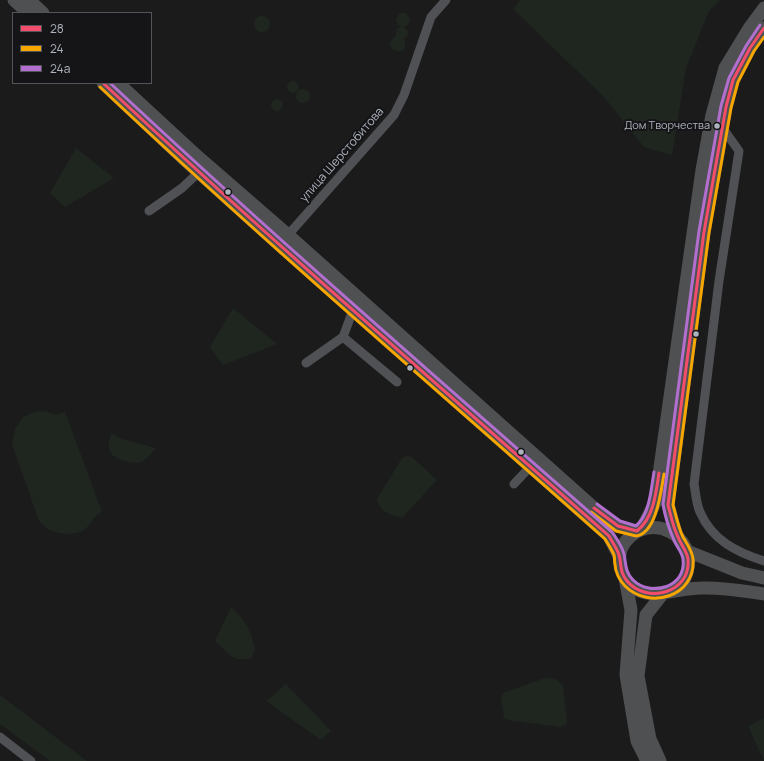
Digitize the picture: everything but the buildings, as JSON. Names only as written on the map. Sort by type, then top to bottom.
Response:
[{"type":"main road","points":[[14,0],[27,12]]},
{"type":"main road","points":[[29,0],[42,12]]},
{"type":"main road","points":[[619,556],[625,542],[639,530],[654,503],[702,170],[712,115],[725,68],[750,27],[764,8]]},
{"type":"main road","points":[[660,761],[650,739],[638,676],[646,615],[668,592],[684,580],[688,566],[687,551],[678,537],[668,506],[704,232],[722,127],[733,80],[750,48],[764,28]]},
{"type":"main road","points":[[104,84],[198,172],[609,536],[619,556],[620,568],[625,578],[634,588],[646,593],[700,588],[729,588],[764,594]]},
{"type":"main road","points":[[119,84],[196,156],[288,235],[602,515],[618,526],[639,530],[657,527],[666,529],[678,537]]},
{"type":"main road","points":[[687,551],[742,573],[764,578]]},
{"type":"main road","points":[[625,578],[631,610],[626,675],[637,741],[646,761]]},
{"type":"street","name":"улица Шерстобитова","points":[[288,235],[394,115],[404,95],[431,17],[446,0]]},
{"type":"street","points":[[722,127],[739,151],[719,281],[694,484],[699,510],[709,529],[737,552],[764,561]]},
{"type":"street","points":[[719,145],[739,151]]},
{"type":"street","points":[[149,211],[182,188],[198,172]]},
{"type":"street","points":[[306,363],[343,337],[353,310]]},
{"type":"street","points":[[343,337],[398,382]]},
{"type":"street","points":[[514,484],[530,467]]},
{"type":"street","points":[[0,738],[31,761]]},
{"type":"shaded area","points":[[520,0],[720,0],[709,11],[686,68],[672,155],[644,147],[604,97],[513,9]]},
{"type":"shaded area","points":[[400,13],[406,13],[410,19],[408,25],[404,27],[408,31],[408,35],[404,39],[404,50],[396,51],[390,45],[391,41],[396,36],[397,29],[401,26],[397,24],[396,19]]},
{"type":"shaded area","points":[[262,16],[269,21],[270,24],[265,31],[262,32],[255,27],[254,24],[259,17]]},
{"type":"shaded area","points":[[291,81],[295,81],[299,87],[295,93],[291,93],[287,89],[287,85]]},
{"type":"shaded area","points":[[300,89],[306,89],[310,93],[310,99],[306,103],[300,103],[296,99],[296,93]]},
{"type":"shaded area","points":[[277,99],[281,101],[283,105],[281,109],[277,111],[273,109],[271,105],[273,101]]},
{"type":"shaded area","points":[[76,148],[114,178],[65,207],[50,193]]},
{"type":"shaded area","points":[[233,308],[277,344],[223,365],[210,347]]},
{"type":"shaded area","points":[[44,411],[56,415],[65,412],[102,512],[96,516],[81,532],[66,534],[55,532],[46,528],[39,521],[12,444],[15,429],[23,417],[34,412]]},
{"type":"shaded area","points":[[111,433],[122,439],[156,448],[147,458],[140,462],[132,463],[119,459],[110,451],[109,438]]},
{"type":"shaded area","points":[[407,456],[412,457],[437,480],[403,517],[399,517],[383,510],[377,499],[402,458]]},
{"type":"shaded area","points":[[231,607],[241,617],[250,631],[255,650],[251,658],[235,658],[227,653],[215,641]]},
{"type":"shaded area","points":[[545,678],[555,679],[563,686],[567,721],[565,725],[560,727],[508,720],[504,718],[501,697],[503,693]]},
{"type":"shaded area","points":[[286,684],[331,731],[321,740],[266,701]]},
{"type":"shaded area","points":[[0,695],[87,761],[50,761],[0,724]]},
{"type":"shaded area","points":[[764,718],[764,761],[748,726]]},
{"type":"transit line","name":"24a","points":[[111,84],[297,254],[612,532],[622,548],[627,571],[630,577],[640,585],[649,588],[657,588],[666,587],[673,583],[679,577],[683,569],[683,559],[670,531],[663,504],[699,231],[721,106],[729,78],[746,46],[760,25]]},
{"type":"transit line","name":"28","points":[[104,84],[291,255],[609,536],[616,547],[622,571],[627,581],[635,588],[645,592],[655,593],[666,592],[675,587],[682,580],[687,571],[688,559],[679,540],[668,505],[704,232],[726,107],[733,80],[750,48],[764,28]]},
{"type":"transit line","name":"24","points":[[100,87],[287,259],[605,539],[614,555],[617,573],[625,586],[635,593],[646,597],[658,598],[669,596],[679,591],[687,583],[692,572],[693,559],[678,525],[673,505],[709,233],[731,108],[738,82],[754,51],[764,37]]},
{"type":"transit line","name":"24a","points":[[597,504],[620,521],[636,526],[641,521],[647,508],[654,472]]},
{"type":"transit line","name":"28","points":[[594,508],[618,526],[637,531],[643,525],[651,512],[659,473]]},
{"type":"transit line","name":"24","points":[[591,512],[616,531],[636,536],[643,533],[649,527],[657,510],[664,474]]},
{"type":"place","name":"Дом Творчества","points":[[717,126]]}]
